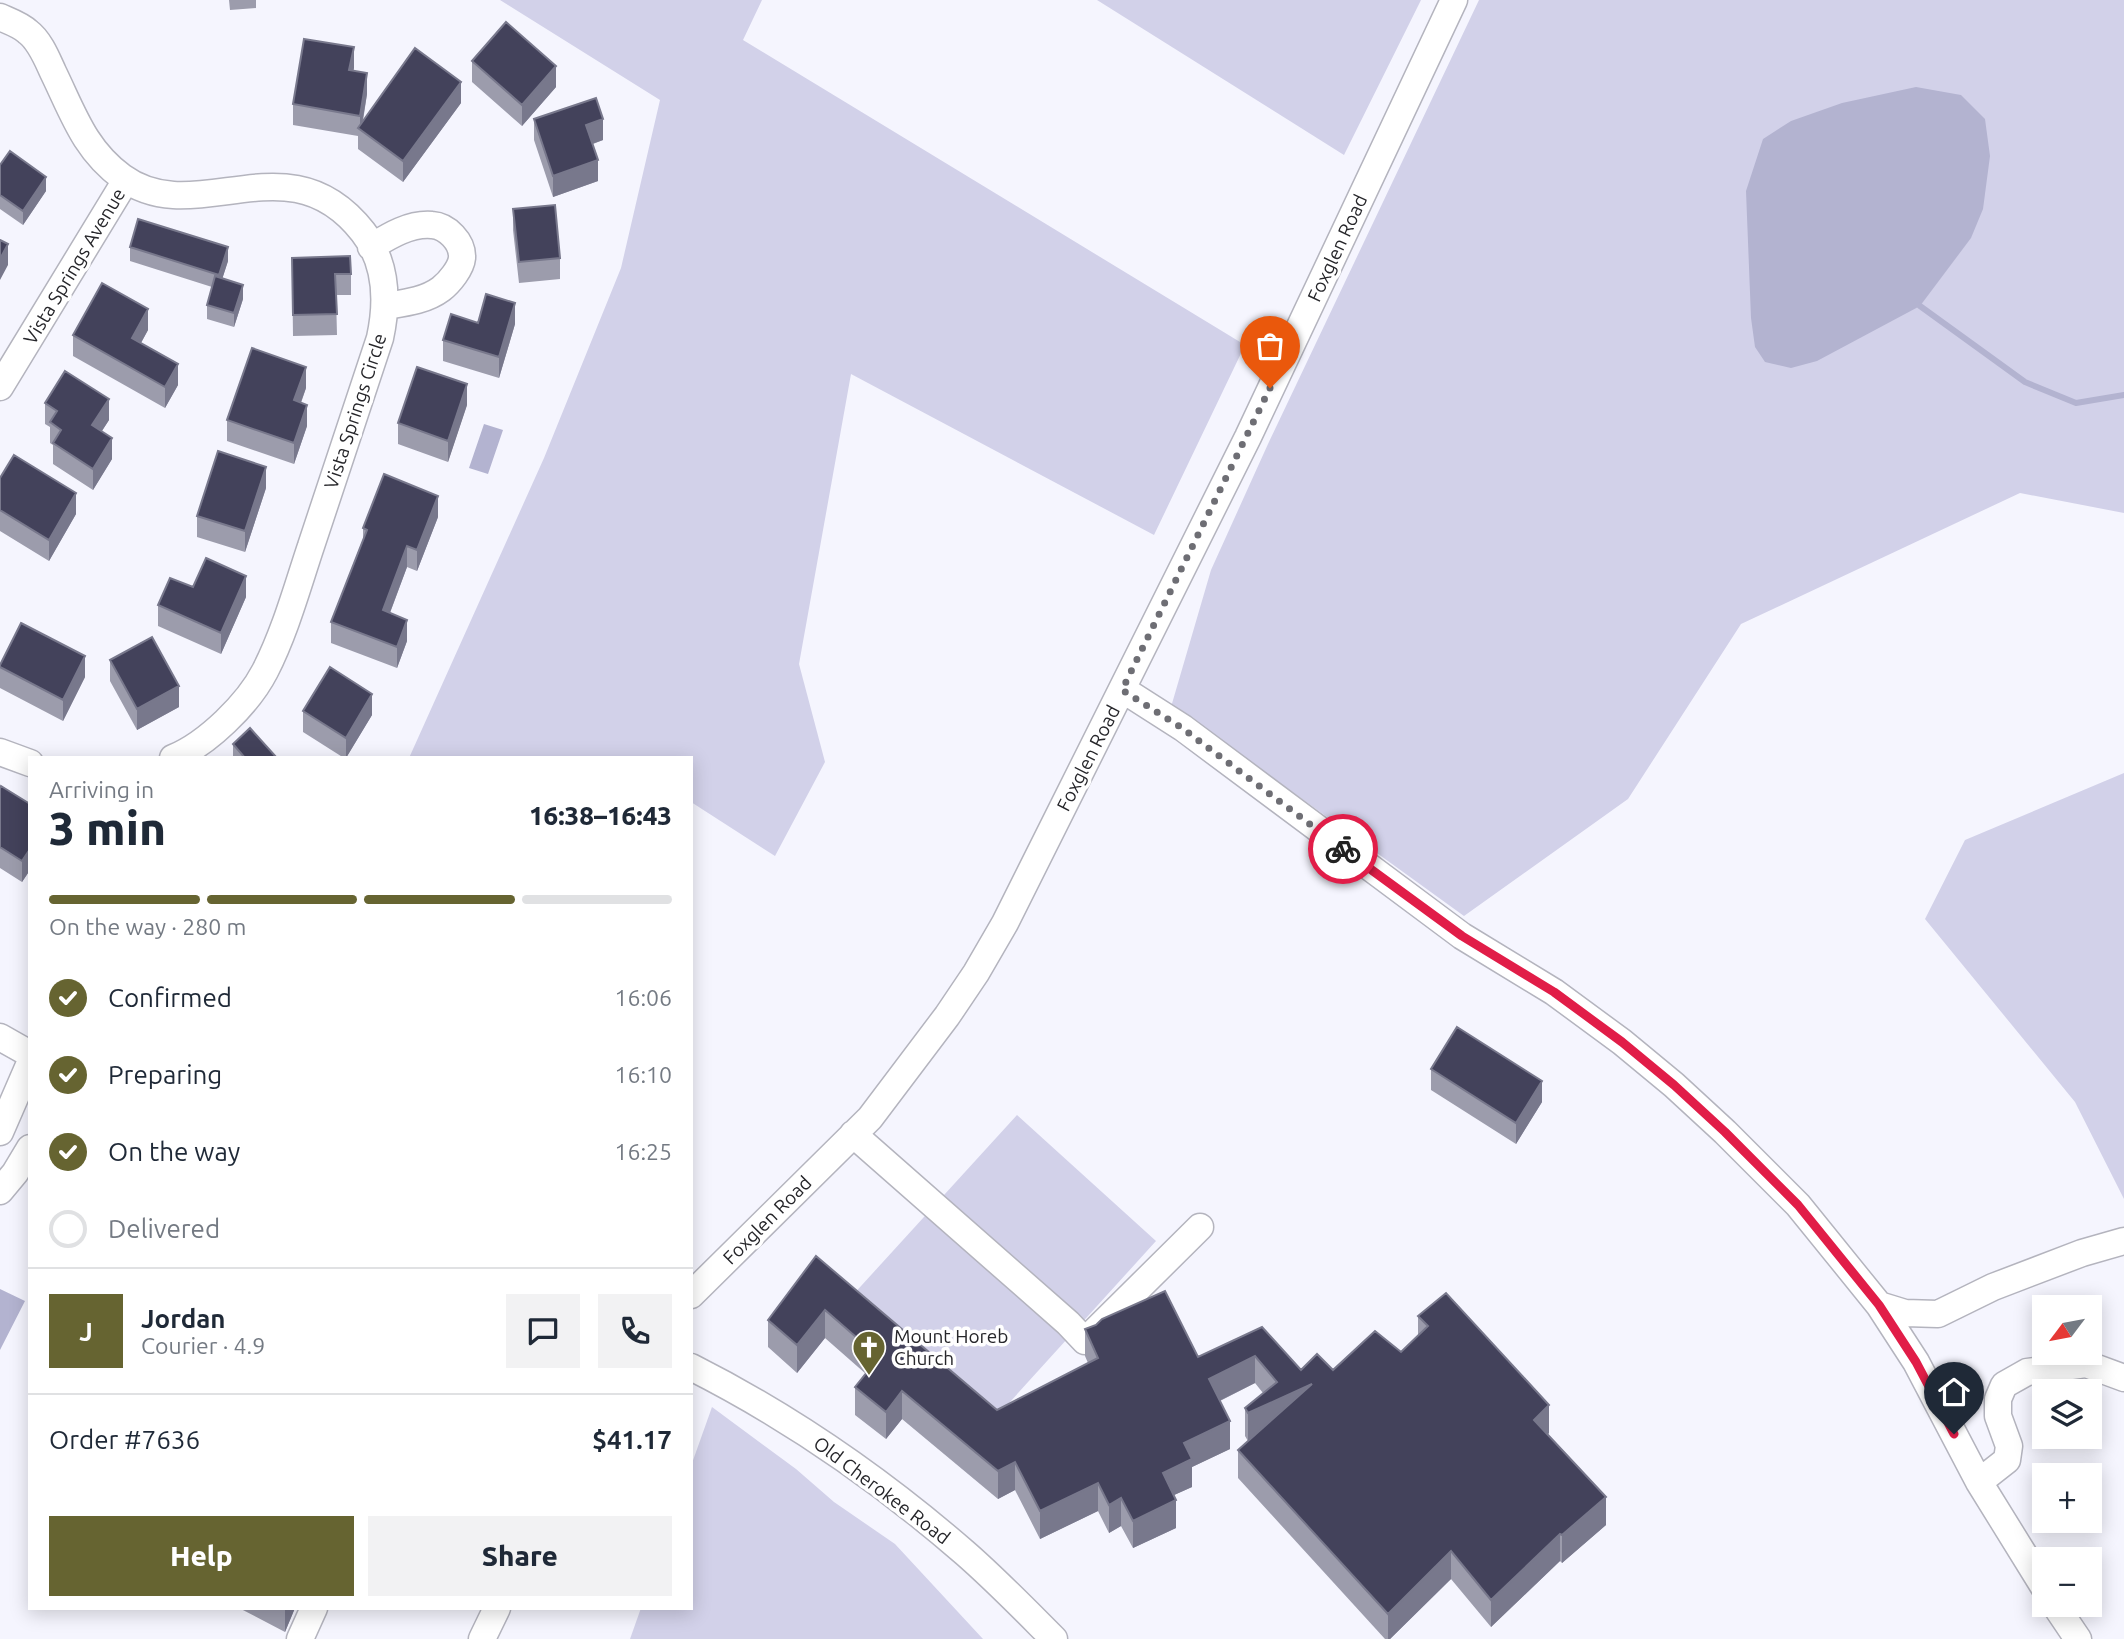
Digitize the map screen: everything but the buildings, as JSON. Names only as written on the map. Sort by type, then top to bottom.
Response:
[{"type":"street","name":"Foxglen Road","points":[[693,1293],[870,1118],[976,973],[1005,923],[1248,437],[1454,0]]},
{"type":"street","name":"Vista Springs Circle","points":[[0,17],[29,32],[44,54],[87,143],[105,164],[126,180],[144,189],[178,196],[275,186],[309,192],[326,199],[356,223],[368,239],[383,275],[385,306],[380,338],[285,625],[253,691],[198,745],[177,756]]},
{"type":"street","name":"Vista Springs Avenue","points":[[0,387],[126,180]]},
{"type":"street","points":[[371,247],[410,228],[433,225],[449,232],[459,242],[462,259],[453,277],[441,289],[420,300],[385,306]]},
{"type":"street","points":[[1122,690],[1182,728],[1462,936],[1554,992],[1622,1042],[1725,1132],[1798,1205],[1879,1305],[1916,1362],[1979,1482],[2032,1568]]},
{"type":"street","points":[[0,752],[28,762]]},
{"type":"street","points":[[0,1037],[28,1053]]},
{"type":"street","points":[[0,1132],[28,1068]]},
{"type":"street","points":[[853,1134],[1086,1341],[1200,1227]]},
{"type":"street","points":[[0,1191],[28,1151]]},
{"type":"street","points":[[1879,1305],[1905,1313],[1938,1314],[1993,1287],[2082,1253],[2124,1241]]},
{"type":"street","points":[[1979,1482],[2007,1460],[2008,1446],[1998,1416],[1998,1399],[2004,1385],[2027,1372],[2085,1364],[2124,1378]]},
{"type":"street","name":"Old Cherokee Road","points":[[693,1368],[778,1415],[876,1481],[967,1555],[1054,1639]]},
{"type":"street","points":[[300,1639],[313,1610]]},
{"type":"street","points":[[482,1639],[496,1610]]},
{"type":"street","points":[[2063,1617],[2078,1639]]},
{"type":"shaded area","points":[[500,0],[762,0],[743,40],[1245,345],[1154,535],[851,374],[799,664],[825,762],[775,856],[693,803],[693,756],[410,756],[544,458],[621,268],[660,100]]},
{"type":"shaded area","points":[[1097,0],[1421,0],[1344,155]]},
{"type":"shaded area","points":[[1479,0],[2124,0],[2124,513],[2020,493],[1741,624],[1628,799],[1464,916],[1171,707],[1211,570]]},
{"type":"shaded area","points":[[1916,87],[1961,95],[1985,119],[1990,156],[1983,209],[1971,238],[1920,306],[1817,361],[1791,368],[1765,362],[1755,347],[1751,318],[1746,191],[1763,139],[1791,121],[1842,103]]},
{"type":"shaded area","points":[[484,424],[503,430],[488,474],[469,468]]},
{"type":"shaded area","points":[[2124,773],[2124,1199],[2075,1102],[1925,919],[1965,840]]},
{"type":"shaded area","points":[[1017,1115],[1156,1241],[990,1424],[851,1297]]},
{"type":"shaded area","points":[[0,1289],[25,1301],[0,1350]]},
{"type":"shaded area","points":[[712,1407],[796,1469],[834,1502],[895,1544],[983,1639],[630,1639],[640,1610],[693,1610],[693,1460]]},
{"type":"waterway","points":[[1920,306],[2025,382],[2076,403],[2124,395]]},
{"type":"way so far","points":[[1270,388],[1122,690],[1182,728],[1343,849]]},
{"type":"place","name":"Mount Horeb Church","points":[[869,1377]]},
{"type":"route","points":[[1343,849],[1462,936],[1554,992],[1622,1042],[1725,1132],[1798,1205],[1879,1305],[1916,1362],[1954,1434]]}]
